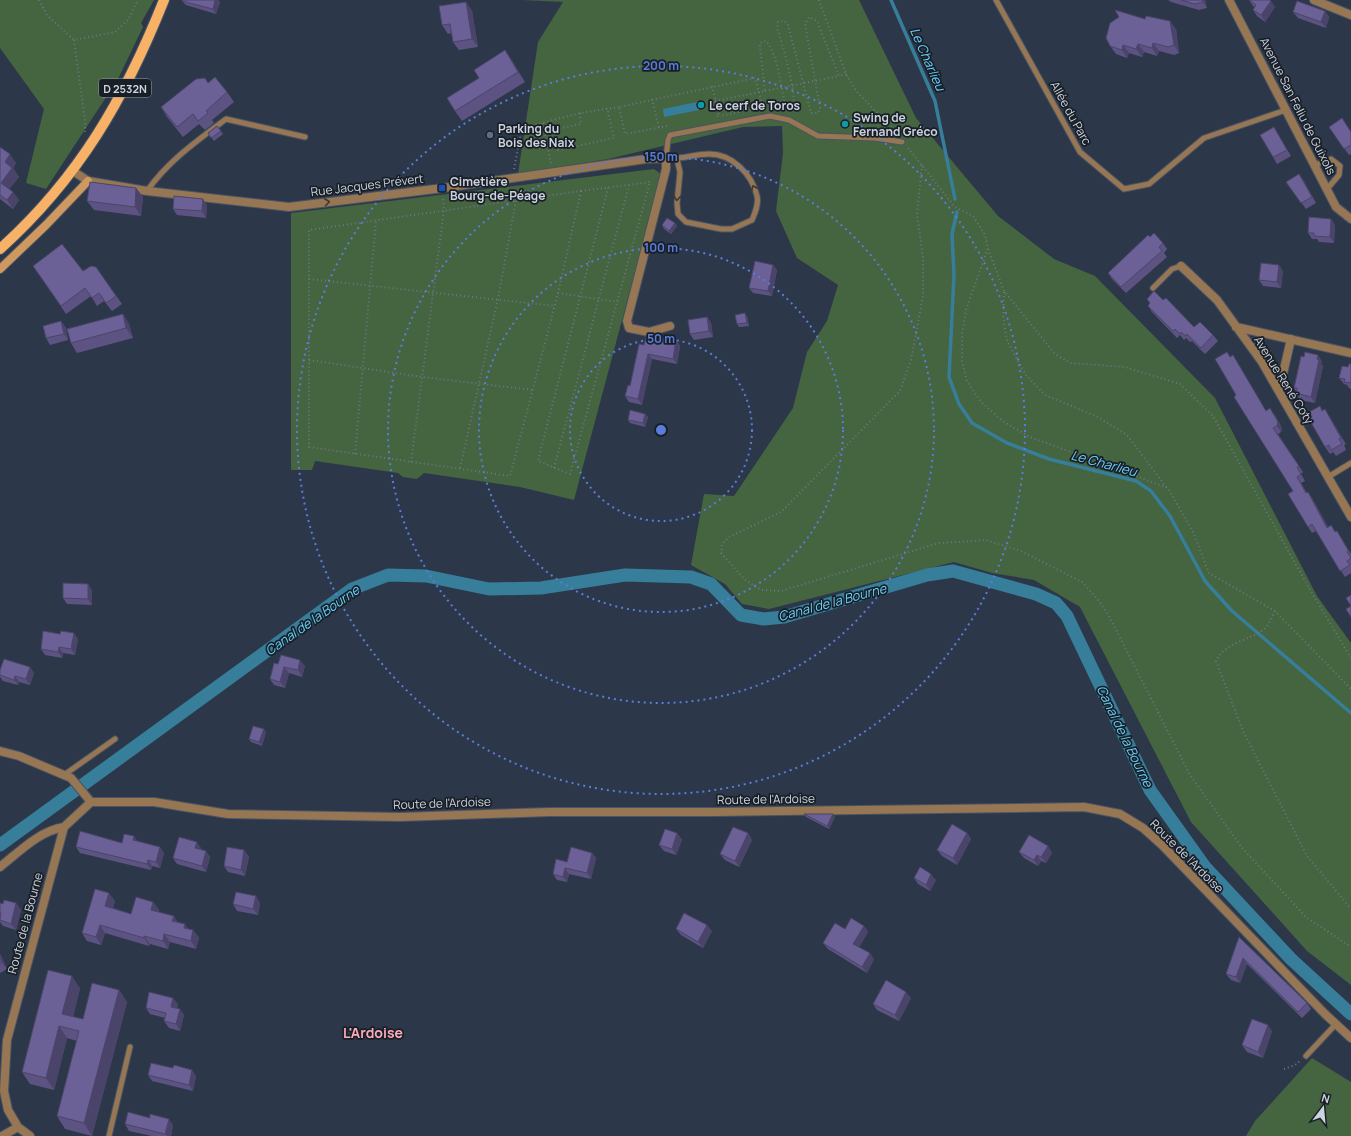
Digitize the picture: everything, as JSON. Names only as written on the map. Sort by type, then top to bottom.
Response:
[{"type":"main road","name":"D 2532N","points":[[0,249],[22,230],[73,171],[111,113],[126,85],[142,54],[164,0]]},
{"type":"street","name":"Avenue San Feliu de Guixols","points":[[1229,0],[1336,207],[1351,219]]},
{"type":"street","points":[[1314,0],[1351,15]]},
{"type":"street","name":"Rue Jacques Prévert","points":[[73,171],[88,181],[147,190],[289,207],[443,188],[646,159],[666,158]]},
{"type":"street","points":[[666,158],[666,169],[627,321],[629,328],[649,332],[670,326]]},
{"type":"street","points":[[0,268],[46,225],[88,181]]},
{"type":"street","name":"Avenue René Coty","points":[[1181,266],[1217,300],[1262,362],[1351,517]]},
{"type":"street","points":[[1236,327],[1351,353]]},
{"type":"street","points":[[1278,391],[1291,339]]},
{"type":"street","points":[[0,751],[19,756],[67,776],[91,802],[64,827],[52,829],[30,843],[0,867]]},
{"type":"street","name":"Route de l'Ardoise","points":[[91,802],[154,802],[228,814],[400,817],[549,812],[714,812],[1084,807],[1120,814],[1143,828],[1162,845],[1227,914],[1351,1038]]},
{"type":"street","name":"Route de la Bourne","points":[[30,1136],[18,1127],[8,1110],[4,1091],[7,1040],[64,827]]},
{"type":"street","points":[[5,1136],[18,1127]]},
{"type":"lane","name":"Allée du Parc","points":[[996,0],[1080,152],[1124,190],[1148,184],[1204,138],[1286,110]]},
{"type":"lane","points":[[677,160],[680,172],[677,203],[678,214],[686,222],[721,229],[732,229],[752,220],[757,209],[757,197],[745,170],[730,160],[710,154],[677,160],[666,158],[670,135],[770,116],[789,120],[818,136],[875,138],[902,142]]},
{"type":"lane","points":[[147,190],[158,176],[188,148],[226,118],[305,137]]},
{"type":"lane","points":[[1315,166],[1330,160],[1340,166],[1339,175],[1327,189]]},
{"type":"lane","points":[[1153,288],[1172,269],[1181,266]]},
{"type":"lane","points":[[1328,476],[1351,463]]},
{"type":"lane","points":[[67,776],[115,739]]},
{"type":"lane","points":[[1306,1056],[1336,1024]]},
{"type":"lane","points":[[109,1136],[130,1047]]},
{"type":"path","points":[[39,0],[47,15],[74,40],[85,121],[85,134]]},
{"type":"path","points":[[74,40],[115,32],[128,20],[138,0]]},
{"type":"path","points":[[819,0],[846,74],[856,91],[895,130],[902,142],[955,207],[966,212],[977,221],[985,235],[988,248],[1004,290],[1055,354],[1070,363],[1125,368],[1180,384],[1213,416],[1309,588],[1351,658]]},
{"type":"path","points":[[766,91],[760,43],[766,42],[772,51],[785,105],[793,107],[792,86],[777,28],[778,22],[781,20],[785,21],[788,25],[810,113],[814,114],[820,112],[820,108],[805,24],[809,17],[817,21],[839,76]]},
{"type":"path","points":[[716,102],[815,82],[846,74]]},
{"type":"path","points":[[502,125],[522,128],[543,124],[580,113],[619,107],[755,78],[763,107],[711,117]]},
{"type":"path","points":[[712,86],[719,116]]},
{"type":"path","points":[[652,99],[659,128]]},
{"type":"path","points":[[619,107],[625,134],[674,125]]},
{"type":"path","points":[[580,113],[581,124],[553,130],[558,150],[614,138],[607,108]]},
{"type":"path","points":[[543,124],[552,172]]},
{"type":"path","points":[[512,178],[522,128]]},
{"type":"path","points":[[922,166],[917,214],[923,258],[923,296],[911,360],[900,391],[781,512],[729,537],[722,544],[721,553],[744,580],[761,590],[781,591],[939,543],[986,540],[1021,551],[1082,582],[1100,602],[1109,616],[1190,775],[1243,849],[1306,917],[1351,947]]},
{"type":"path","points":[[581,191],[555,306],[510,476],[309,447],[309,230],[444,210],[581,191],[650,182],[570,474],[538,461],[608,188]]},
{"type":"path","points":[[554,468],[629,185]]},
{"type":"path","points":[[460,468],[498,299],[516,200]]},
{"type":"path","points":[[411,462],[444,210]]},
{"type":"path","points":[[355,454],[376,221]]},
{"type":"path","points":[[988,248],[966,310],[962,334],[962,361],[967,382],[982,403],[1004,422],[1030,436],[1168,488]]},
{"type":"path","points":[[309,279],[371,284],[555,306]]},
{"type":"path","points":[[1004,290],[1003,315],[1007,341],[1026,375],[1045,395],[1098,417],[1127,435],[1168,488],[1193,532],[1209,573],[1275,611],[1351,689]]},
{"type":"path","points":[[558,293],[618,302]]},
{"type":"path","points":[[309,360],[422,377],[533,390]]},
{"type":"path","points":[[1275,611],[1269,623],[1262,630],[1226,648],[1220,653],[1216,661],[1243,731],[1307,856],[1351,909]]},
{"type":"path","points":[[1284,1069],[1295,1065],[1306,1056]]},
{"type":"green space","points":[[0,0],[154,0],[141,23],[143,27],[118,79],[46,189],[26,183],[44,109],[0,48]]},
{"type":"green space","points":[[522,0],[859,0],[916,118],[998,216],[1054,259],[1095,276],[1215,398],[1317,596],[1351,643],[1351,985],[1307,951],[1191,822],[1080,607],[1034,580],[992,573],[954,562],[769,609],[742,604],[725,584],[691,565],[704,494],[734,496],[793,408],[807,352],[827,321],[838,285],[797,258],[776,211],[783,153],[782,126],[743,127],[608,159],[518,174],[538,42],[563,2]]},
{"type":"green space","points":[[654,169],[661,174],[574,500],[520,487],[424,473],[417,479],[403,477],[398,473],[315,461],[312,470],[291,470],[291,213]]},
{"type":"green space","points":[[1312,1058],[1351,1082],[1351,1136],[1246,1136],[1255,1121]]},
{"type":"water","points":[[697,102],[699,110],[664,117],[663,109]]},
{"type":"building","points":[[215,0],[213,9],[182,1]]},
{"type":"building","points":[[1181,0],[1202,0],[1203,2],[1194,4]]},
{"type":"building","points":[[1249,0],[1271,1],[1261,15],[1253,10],[1256,5]]},
{"type":"building","points":[[1297,1],[1325,11],[1321,22],[1293,12]]},
{"type":"building","points":[[466,2],[472,39],[453,42],[450,24],[442,25],[439,6]]},
{"type":"building","points":[[1115,10],[1145,19],[1146,16],[1170,21],[1174,45],[1168,47],[1153,43],[1152,48],[1138,44],[1136,49],[1123,45],[1122,50],[1110,46],[1106,38],[1110,23],[1119,17]]},
{"type":"building","points":[[505,50],[518,72],[455,111],[447,98],[479,78],[474,70]]},
{"type":"building","points":[[215,77],[227,92],[206,111],[208,113],[198,121],[193,114],[177,127],[161,107],[196,79],[205,78],[208,83]]},
{"type":"building","points":[[1342,118],[1351,132],[1351,145],[1344,149],[1329,127]]},
{"type":"building","points":[[217,126],[221,131],[211,138],[208,133]]},
{"type":"building","points":[[1274,127],[1287,150],[1273,157],[1260,135]]},
{"type":"building","points":[[0,147],[10,154],[5,162],[12,168],[1,183],[13,192],[7,200],[0,195]]},
{"type":"building","points":[[1299,174],[1312,197],[1301,203],[1286,182]]},
{"type":"building","points":[[90,182],[136,188],[135,207],[87,201]]},
{"type":"building","points":[[174,196],[203,199],[202,211],[173,209]]},
{"type":"building","points":[[1309,217],[1331,219],[1330,237],[1314,236],[1314,233],[1308,233]]},
{"type":"building","points":[[667,218],[675,223],[669,231],[662,225]]},
{"type":"building","points":[[1154,233],[1163,243],[1159,247],[1162,251],[1121,287],[1108,273],[1148,235],[1150,237]]},
{"type":"building","points":[[62,244],[83,271],[91,266],[96,267],[116,296],[106,303],[99,293],[92,298],[85,288],[61,306],[33,266]]},
{"type":"building","points":[[755,261],[773,265],[768,291],[749,288]]},
{"type":"building","points":[[1261,263],[1279,265],[1277,282],[1259,280]]},
{"type":"building","points":[[1154,291],[1163,300],[1166,298],[1194,327],[1200,322],[1213,335],[1201,348],[1187,334],[1186,336],[1181,332],[1180,334],[1175,329],[1173,331],[1148,306],[1150,303],[1147,299]]},
{"type":"building","points":[[745,313],[747,323],[737,324],[735,315]]},
{"type":"building","points":[[123,314],[126,328],[71,343],[67,329]]},
{"type":"building","points":[[707,317],[709,331],[690,334],[688,320]]},
{"type":"building","points":[[61,321],[64,334],[46,338],[43,326]]},
{"type":"building","points":[[647,334],[676,340],[673,359],[648,354],[638,399],[625,396],[628,385],[630,386],[639,344],[644,345]]},
{"type":"building","points":[[1227,352],[1230,357],[1233,355],[1266,411],[1270,408],[1278,422],[1277,426],[1273,428],[1299,466],[1297,467],[1301,474],[1297,477],[1306,493],[1308,492],[1327,528],[1331,525],[1335,532],[1337,531],[1348,550],[1347,552],[1351,558],[1347,561],[1350,565],[1340,571],[1312,524],[1308,527],[1288,494],[1293,491],[1234,397],[1236,395],[1215,359]]},
{"type":"building","points":[[1305,352],[1318,355],[1317,359],[1319,360],[1311,397],[1296,393],[1297,388],[1294,388],[1301,356],[1304,357]]},
{"type":"building","points":[[1349,364],[1351,364],[1351,383],[1344,382],[1345,379],[1339,378],[1342,366],[1348,367]]},
{"type":"building","points":[[1320,406],[1322,411],[1325,409],[1341,438],[1339,439],[1342,444],[1331,450],[1329,445],[1325,447],[1309,419],[1312,417],[1309,412]]},
{"type":"building","points":[[630,410],[645,414],[643,423],[628,420]]},
{"type":"building","points":[[63,583],[88,584],[88,599],[63,598]]},
{"type":"building","points":[[1351,595],[1351,606],[1346,598]]},
{"type":"building","points":[[1351,606],[1351,617],[1346,609]]},
{"type":"building","points":[[43,631],[60,634],[61,631],[74,633],[71,649],[59,647],[58,652],[41,649]]},
{"type":"building","points":[[281,655],[300,660],[298,670],[284,667],[280,682],[270,679],[274,663],[278,664]]},
{"type":"building","points":[[4,659],[30,667],[26,679],[15,676],[14,680],[0,675],[0,670]]},
{"type":"building","points":[[253,726],[264,729],[259,742],[249,739]]},
{"type":"building","points":[[804,814],[833,814],[827,826]]},
{"type":"building","points":[[952,824],[967,833],[953,858],[937,850]]},
{"type":"building","points":[[733,827],[748,833],[735,861],[720,854]]},
{"type":"building","points":[[665,829],[677,833],[672,849],[659,845]]},
{"type":"building","points":[[80,831],[122,843],[124,834],[134,836],[133,840],[160,847],[156,862],[148,860],[147,864],[76,847]]},
{"type":"building","points":[[1029,835],[1048,846],[1041,857],[1037,855],[1034,860],[1019,852]]},
{"type":"building","points":[[179,837],[197,842],[195,848],[206,851],[202,866],[173,858]]},
{"type":"building","points":[[227,847],[244,850],[241,870],[224,866]]},
{"type":"building","points":[[571,847],[592,853],[587,873],[565,868],[563,877],[553,874],[556,859],[567,862]]},
{"type":"building","points":[[920,867],[931,874],[926,885],[914,878]]},
{"type":"building","points":[[95,889],[109,893],[105,906],[131,914],[136,897],[153,902],[151,910],[174,916],[172,921],[185,924],[184,928],[193,930],[191,941],[164,934],[163,941],[144,936],[144,938],[100,925],[96,937],[82,933]]},
{"type":"building","points":[[236,892],[256,896],[253,909],[233,904]]},
{"type":"building","points":[[4,900],[16,903],[11,924],[0,920],[0,903],[3,904]]},
{"type":"building","points":[[684,913],[707,925],[698,942],[676,929]]},
{"type":"building","points":[[851,918],[864,926],[853,944],[870,953],[862,967],[823,943],[835,923],[845,929]]},
{"type":"building","points":[[1239,937],[1307,1003],[1298,1012],[1243,958],[1236,977],[1226,974]]},
{"type":"building","points":[[48,970],[72,976],[62,1014],[83,1019],[92,983],[119,990],[84,1123],[57,1116],[79,1031],[59,1026],[46,1078],[22,1072]]},
{"type":"building","points":[[886,980],[906,992],[895,1015],[873,1004]]},
{"type":"building","points":[[149,992],[173,998],[171,1007],[180,1009],[176,1024],[164,1021],[166,1013],[146,1008]]},
{"type":"building","points":[[1252,1019],[1268,1025],[1258,1052],[1242,1045]]},
{"type":"building","points":[[151,1063],[173,1068],[174,1065],[192,1070],[189,1085],[148,1075]]},
{"type":"building","points":[[128,1112],[150,1118],[150,1114],[169,1119],[165,1134],[125,1124]]},
{"type":"waterway","name":"Le Charlieu","points":[[891,0],[935,101],[955,199]]},
{"type":"waterway","name":"Le Charlieu","points":[[957,212],[952,234],[954,275],[949,377],[959,404],[972,423],[1007,443],[1049,459],[1136,481],[1151,491],[1170,516],[1205,581],[1232,611],[1351,713]]},
{"type":"waterway","name":"Canal de la Bourne","points":[[0,845],[352,589],[388,575],[426,576],[489,589],[541,588],[625,575],[691,577],[711,584],[741,615],[764,619],[784,617],[927,575],[953,571],[1036,594],[1056,603],[1067,616],[1150,790],[1205,867],[1291,959],[1351,1014]]},
{"type":"place","name":"Le cerf de Toros","points":[[701,105]]},
{"type":"place","name":"Swing de Fernand Gréco","points":[[845,124]]},
{"type":"place","name":"Parking du Bois des Naix","points":[[490,135]]},
{"type":"place","name":"Cimetière Bourg-de-Péage","points":[[442,188]]},
{"type":"district","name":"L'Ardoise","points":[[373,1032]]}]
